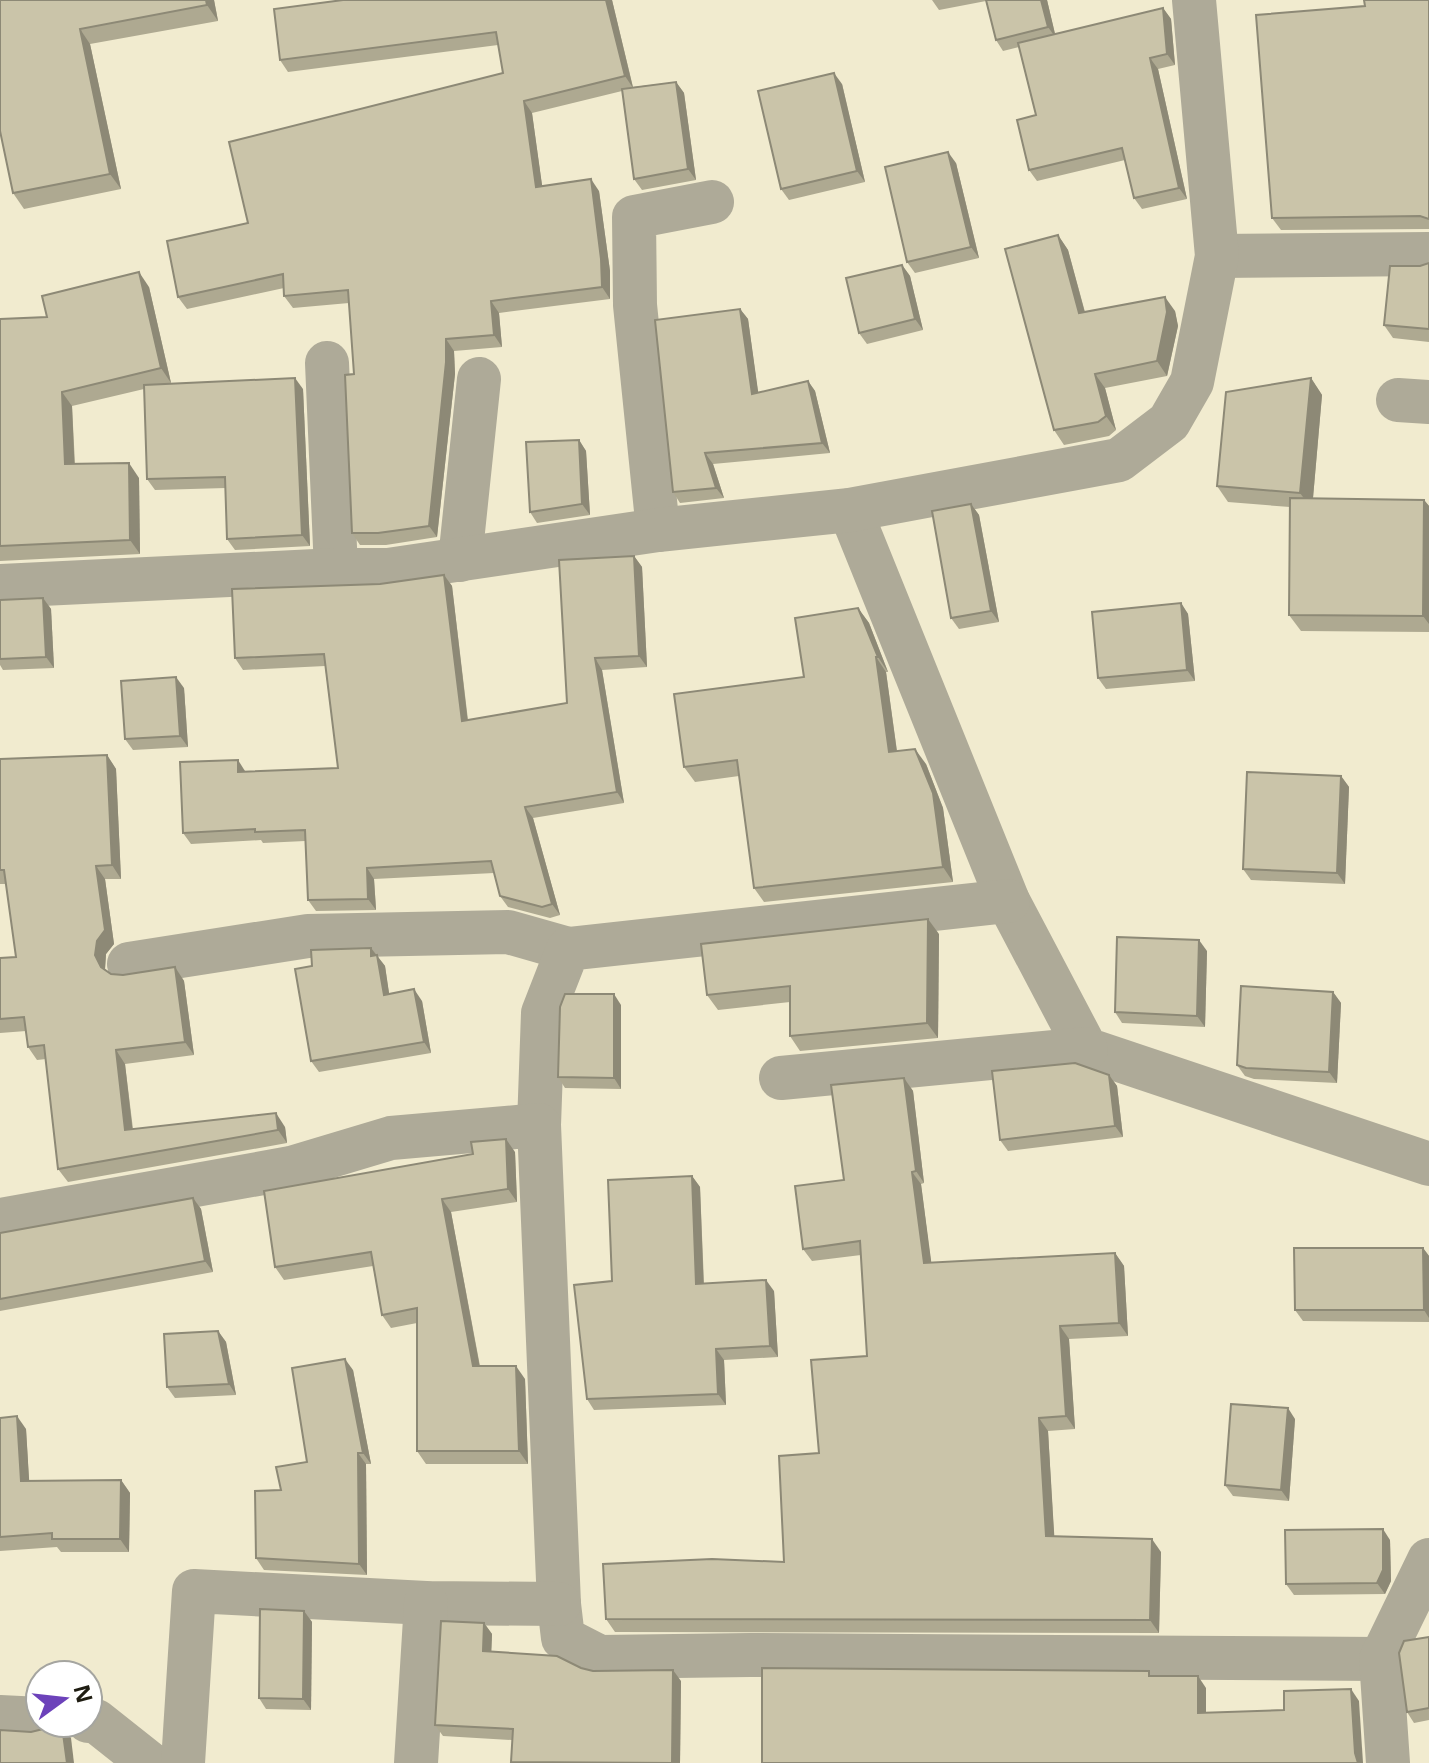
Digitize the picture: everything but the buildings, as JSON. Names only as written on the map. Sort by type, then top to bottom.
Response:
[{"type":"street","points":[[0,586],[388,570],[658,530],[850,510],[1119,460],[1169,422],[1192,382],[1217,256],[1194,0]]},
{"type":"street","points":[[658,530],[635,305],[634,217],[712,202]]},
{"type":"street","points":[[1217,256],[1429,254]]},
{"type":"street","points":[[327,363],[336,570]]},
{"type":"street","points":[[460,560],[479,379]]},
{"type":"street","points":[[850,510],[1008,901],[1086,1049]]},
{"type":"street","points":[[129,964],[308,936],[508,932],[568,949],[1008,901]]},
{"type":"street","points":[[568,949],[543,1013],[539,1125],[559,1604],[563,1638],[600,1657],[765,1655],[1381,1659]]},
{"type":"street","points":[[781,1078],[1086,1049],[1429,1164]]},
{"type":"street","points":[[0,1220],[291,1168],[391,1138],[539,1125]]},
{"type":"street","points":[[1388,1763],[1381,1659],[1429,1560]]},
{"type":"street","points":[[183,1763],[194,1591],[426,1603],[559,1604]]},
{"type":"street","points":[[416,1763],[426,1603]]},
{"type":"street","points":[[0,1717],[24,1718]]},
{"type":"street","points":[[104,1727],[149,1763]]}]
